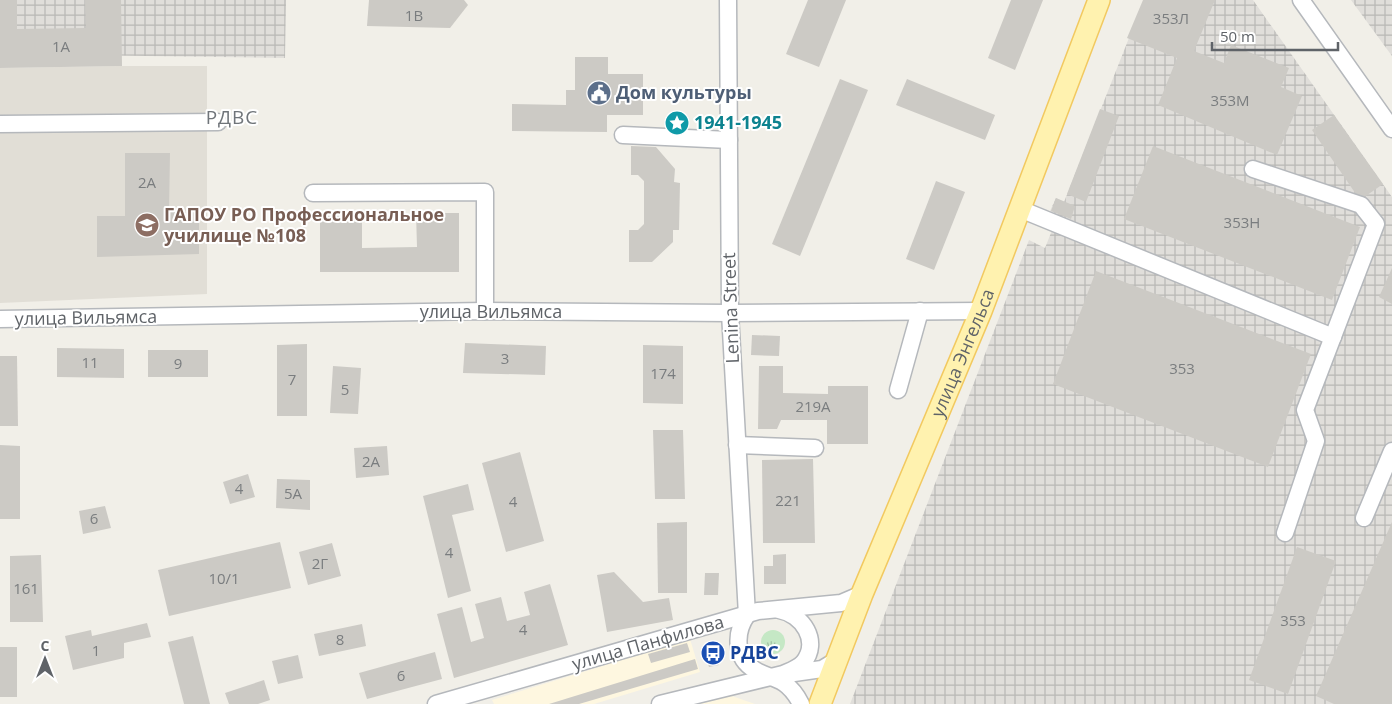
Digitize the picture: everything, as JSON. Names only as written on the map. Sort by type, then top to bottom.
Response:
[{"type":"main road","name":"улица Энгельса","points":[[820,704],[862,594],[982,310],[1099,0]]},
{"type":"street","name":"Lenina Street","points":[[728,0],[730,312],[747,615]]},
{"type":"street","points":[[1301,0],[1392,129]]},
{"type":"street","points":[[0,124],[218,122]]},
{"type":"street","points":[[623,135],[729,140]]},
{"type":"street","points":[[1254,169],[1362,205],[1376,224],[1305,410],[1316,441],[1285,532]]},
{"type":"street","points":[[313,193],[485,192],[486,311]]},
{"type":"street","points":[[1020,208],[1333,337]]},
{"type":"street","name":"улица Вильямса","points":[[0,319],[486,311],[982,310]]},
{"type":"street","points":[[898,390],[920,311]]},
{"type":"street","points":[[738,445],[815,448]]},
{"type":"street","points":[[1364,518],[1392,451]]},
{"type":"street","name":"улица Панфилова","points":[[436,704],[747,615],[774,609],[841,603],[862,594]]},
{"type":"street","points":[[660,704],[776,675],[795,669],[804,662],[809,639],[806,627],[799,618],[788,612],[774,609]]},
{"type":"street","points":[[747,615],[739,630],[738,642],[740,654],[750,667],[776,675],[810,672],[822,669],[837,660]]},
{"type":"street","points":[[776,675],[786,684],[801,704]]},
{"type":"shaded area","points":[[0,0],[286,0],[285,58],[0,54]]},
{"type":"shaded area","points":[[1144,0],[1253,0],[1392,197],[1392,704],[850,704],[1029,240],[1045,248],[1058,215],[1050,211],[1056,198],[1064,202]]},
{"type":"shaded area","points":[[1351,0],[1392,0],[1392,56]]},
{"type":"shaded area","points":[[207,66],[207,294],[0,303],[0,68]]},
{"type":"shaded area","points":[[690,639],[700,672],[594,704],[494,704],[492,700]]},
{"type":"shaded area","points":[[726,694],[755,704],[684,704]]},
{"type":"green space","points":[[773,630],[782,633],[785,642],[782,651],[773,654],[764,651],[761,642],[764,633]]},
{"type":"building","points":[[0,0],[17,0],[17,29],[86,28],[85,0],[121,0],[122,66],[0,68]]},
{"type":"building","points":[[369,0],[464,0],[468,5],[450,28],[367,26]]},
{"type":"building","points":[[808,0],[846,0],[819,67],[786,54]]},
{"type":"building","points":[[1011,0],[1043,0],[1015,70],[988,58]]},
{"type":"building","points":[[1143,0],[1215,0],[1194,51],[1224,63],[1231,45],[1289,68],[1281,87],[1302,96],[1277,155],[1158,105],[1177,58],[1127,38]]},
{"type":"building","points":[[575,57],[608,57],[608,74],[643,74],[643,115],[607,115],[607,132],[512,131],[512,104],[566,105],[566,90],[575,90]]},
{"type":"building","points":[[840,79],[868,90],[800,256],[772,244]]},
{"type":"building","points":[[907,79],[995,115],[985,140],[896,105]]},
{"type":"building","points":[[1100,109],[1119,116],[1086,202],[1067,194]]},
{"type":"building","points":[[1334,115],[1383,184],[1360,200],[1312,130]]},
{"type":"building","points":[[631,146],[656,147],[675,169],[674,182],[680,183],[679,230],[673,230],[673,242],[652,262],[629,262],[629,230],[638,230],[644,224],[644,181],[638,175],[631,175]]},
{"type":"building","points":[[1153,146],[1360,227],[1332,300],[1124,219]]},
{"type":"building","points":[[125,153],[170,153],[169,212],[199,212],[199,254],[97,257],[97,216],[125,216]]},
{"type":"building","points":[[936,181],[965,192],[934,270],[906,259]]},
{"type":"building","points":[[1056,198],[1075,206],[1071,219],[1051,211]]},
{"type":"building","points":[[416,213],[459,213],[459,272],[320,272],[320,216],[362,216],[362,248],[417,247]]},
{"type":"building","points":[[1392,268],[1392,304],[1379,297]]},
{"type":"building","points":[[1096,271],[1311,354],[1268,467],[1053,384]]},
{"type":"building","points":[[752,335],[780,336],[779,356],[751,355]]},
{"type":"building","points":[[465,343],[546,346],[545,375],[463,373]]},
{"type":"building","points":[[307,344],[307,416],[277,416],[277,345]]},
{"type":"building","points":[[643,345],[683,346],[683,404],[643,403]]},
{"type":"building","points":[[57,348],[124,349],[124,378],[57,377]]},
{"type":"building","points":[[148,350],[208,350],[208,377],[148,377]]},
{"type":"building","points":[[0,356],[17,356],[18,426],[0,426]]},
{"type":"building","points":[[333,366],[361,368],[358,414],[330,413]]},
{"type":"building","points":[[759,366],[783,366],[783,393],[828,394],[828,386],[868,386],[868,444],[827,444],[827,420],[781,420],[777,429],[758,429]]},
{"type":"building","points":[[653,430],[683,430],[685,499],[655,499]]},
{"type":"building","points":[[0,445],[20,446],[20,519],[0,519]]},
{"type":"building","points":[[387,446],[389,475],[356,478],[354,448]]},
{"type":"building","points":[[520,452],[544,541],[506,552],[482,463]]},
{"type":"building","points":[[813,459],[815,543],[763,543],[762,460]]},
{"type":"building","points":[[248,474],[255,497],[230,504],[223,482]]},
{"type":"building","points":[[277,479],[310,480],[310,510],[276,508]]},
{"type":"building","points":[[468,484],[474,510],[452,515],[471,591],[448,598],[423,496]]},
{"type":"building","points":[[105,506],[111,528],[83,534],[79,511]]},
{"type":"building","points":[[687,522],[687,593],[658,593],[657,523]]},
{"type":"building","points":[[1392,522],[1392,704],[1334,704],[1316,696]]},
{"type":"building","points":[[280,542],[291,588],[169,616],[158,570]]},
{"type":"building","points":[[332,543],[341,576],[308,585],[299,552]]},
{"type":"building","points":[[1297,547],[1336,561],[1288,694],[1249,680]]},
{"type":"building","points":[[786,554],[786,584],[764,584],[764,566],[773,566],[773,555]]},
{"type":"building","points":[[41,555],[43,622],[10,622],[10,556]]},
{"type":"building","points":[[614,572],[643,602],[669,598],[673,620],[607,632],[597,575]]},
{"type":"building","points":[[705,573],[719,573],[718,595],[704,595]]},
{"type":"building","points":[[550,584],[568,645],[454,678],[437,614],[462,607],[471,642],[484,638],[475,604],[501,597],[507,621],[530,615],[524,592]]},
{"type":"building","points":[[147,623],[151,637],[124,643],[124,658],[73,670],[65,636],[91,630],[92,636]]},
{"type":"building","points":[[362,624],[366,646],[319,656],[314,634]]},
{"type":"building","points":[[193,636],[210,704],[184,704],[168,642]]},
{"type":"building","points":[[687,643],[690,652],[651,663],[648,654]]},
{"type":"building","points":[[712,643],[719,665],[709,667],[703,646]]},
{"type":"building","points":[[0,647],[17,647],[17,697],[0,697]]},
{"type":"building","points":[[435,652],[442,679],[367,699],[359,673]]},
{"type":"building","points":[[298,655],[303,678],[278,684],[272,661]]},
{"type":"building","points":[[695,659],[698,669],[579,704],[549,704]]},
{"type":"building","points":[[264,680],[270,700],[258,704],[229,704],[225,693]]},
{"type":"place","name":"Дом культуры","points":[[599,93]]},
{"type":"place","name":"1941-1945","points":[[677,123]]},
{"type":"place","name":"ГАПОУ РО Профессиональное училище №108","points":[[147,225]]},
{"type":"place","name":"РДВС","points":[[713,653]]},
{"type":"district","name":"РДВС","points":[[232,117]]}]
